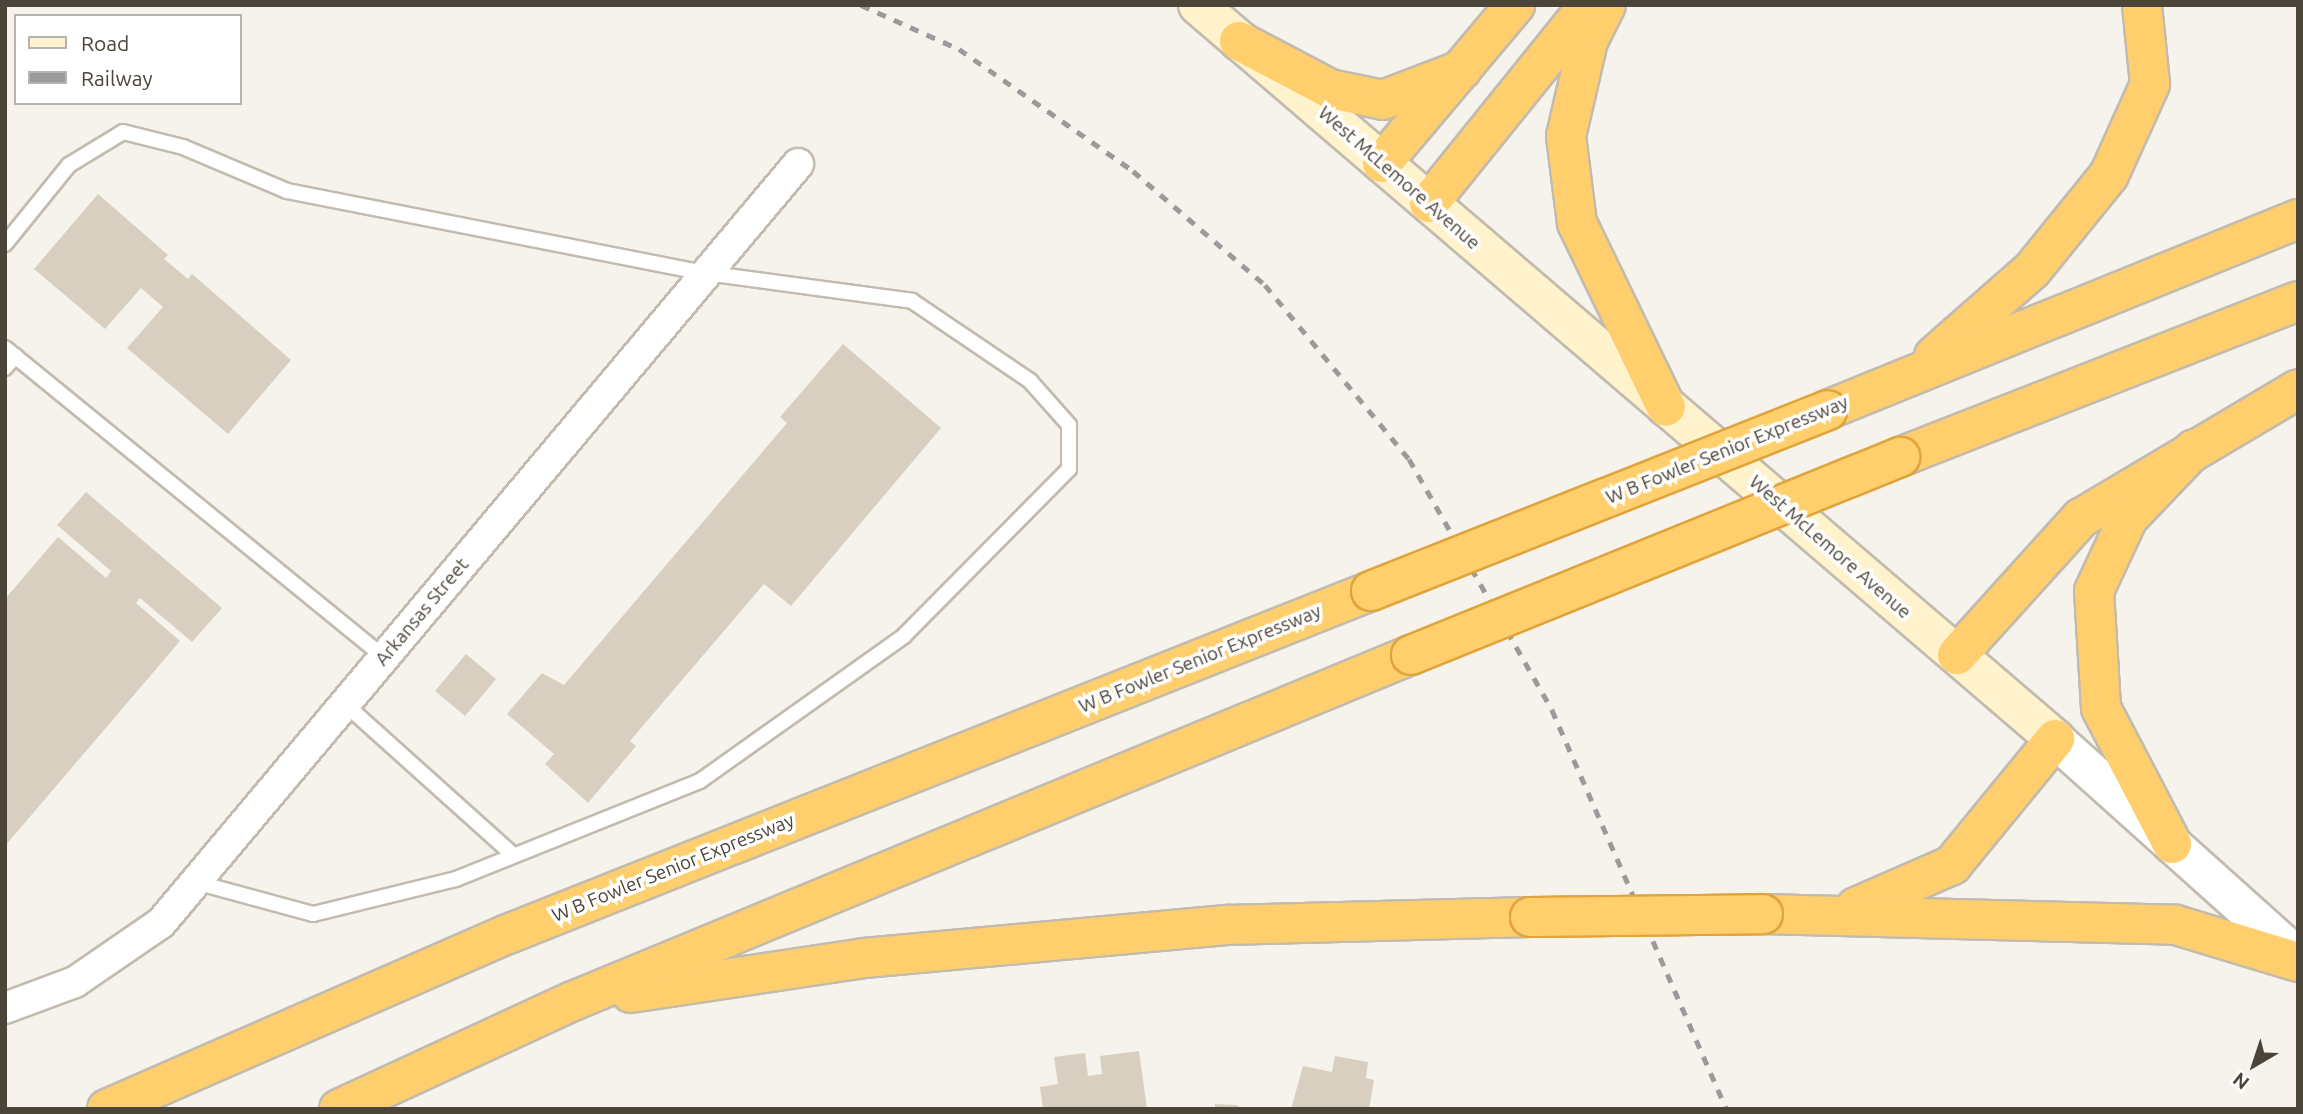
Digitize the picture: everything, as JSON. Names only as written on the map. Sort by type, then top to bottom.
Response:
[{"type":"highway","points":[[1382,163],[1515,5]]},
{"type":"highway","points":[[1429,203],[1589,5]]},
{"type":"highway","points":[[1606,5],[1588,41],[1566,136],[1577,223],[1666,407]]},
{"type":"highway","points":[[1911,376],[2032,270],[2109,175],[2150,84],[2142,5]]},
{"type":"highway","points":[[1239,41],[1330,89],[1371,99],[1402,97],[1461,70]]},
{"type":"highway","name":"W B Fowler Senior Expressway","points":[[107,1109],[508,934],[1827,410],[2298,219]]},
{"type":"highway","points":[[339,1109],[573,1001],[1411,655],[1900,457],[2298,301]]},
{"type":"highway","points":[[1956,655],[2081,518],[2298,389]]},
{"type":"highway","points":[[2172,844],[2101,708],[2094,591],[2128,518],[2194,449]]},
{"type":"highway","points":[[1840,912],[1952,865],[2054,738]]},
{"type":"highway","points":[[573,1001],[864,958],[1198,928],[1530,917],[1840,912],[2176,925],[2298,959]]},
{"type":"main road","name":"West McLemore Avenue","points":[[1198,5],[2054,738]]},
{"type":"street","name":"Arkansas Street","points":[[5,1008],[75,982],[161,923],[798,164]]},
{"type":"street","name":"West McLemore Avenue","points":[[2054,738],[2298,959]]},
{"type":"lane","points":[[5,244],[69,165],[123,132],[183,147],[287,191],[706,273],[912,301],[1030,382],[1069,425],[1069,469],[904,636],[700,780],[456,880],[313,914],[195,881]]},
{"type":"lane","points":[[5,368],[10,352],[384,657]]},
{"type":"lane","points":[[345,704],[513,855]]},
{"type":"building","points":[[98,194],[168,255],[164,259],[188,279],[192,274],[291,360],[228,434],[127,348],[163,307],[141,288],[105,329],[34,269]]},
{"type":"building","points":[[843,344],[941,428],[791,606],[764,584],[630,741],[636,746],[588,803],[545,764],[554,754],[507,714],[542,673],[564,685],[787,423],[780,417]]},
{"type":"building","points":[[86,492],[222,608],[192,642],[140,598],[136,603],[180,641],[5,846],[5,599],[58,537],[106,578],[111,571],[57,525]]},
{"type":"building","points":[[466,654],[496,679],[465,716],[435,691]]},
{"type":"building","points":[[1139,1051],[1147,1109],[1043,1109],[1040,1087],[1058,1084],[1054,1057],[1085,1053],[1088,1076],[1102,1074],[1100,1056]]},
{"type":"building","points":[[1335,1056],[1368,1062],[1366,1078],[1374,1080],[1369,1109],[1291,1109],[1303,1066],[1332,1072]]},
{"type":"building","points":[[1215,1104],[1237,1105],[1242,1109],[1215,1109]]},
{"type":"railway","points":[[861,5],[959,49],[1133,171],[1265,285],[1409,459],[1552,710],[1726,1109]]}]
